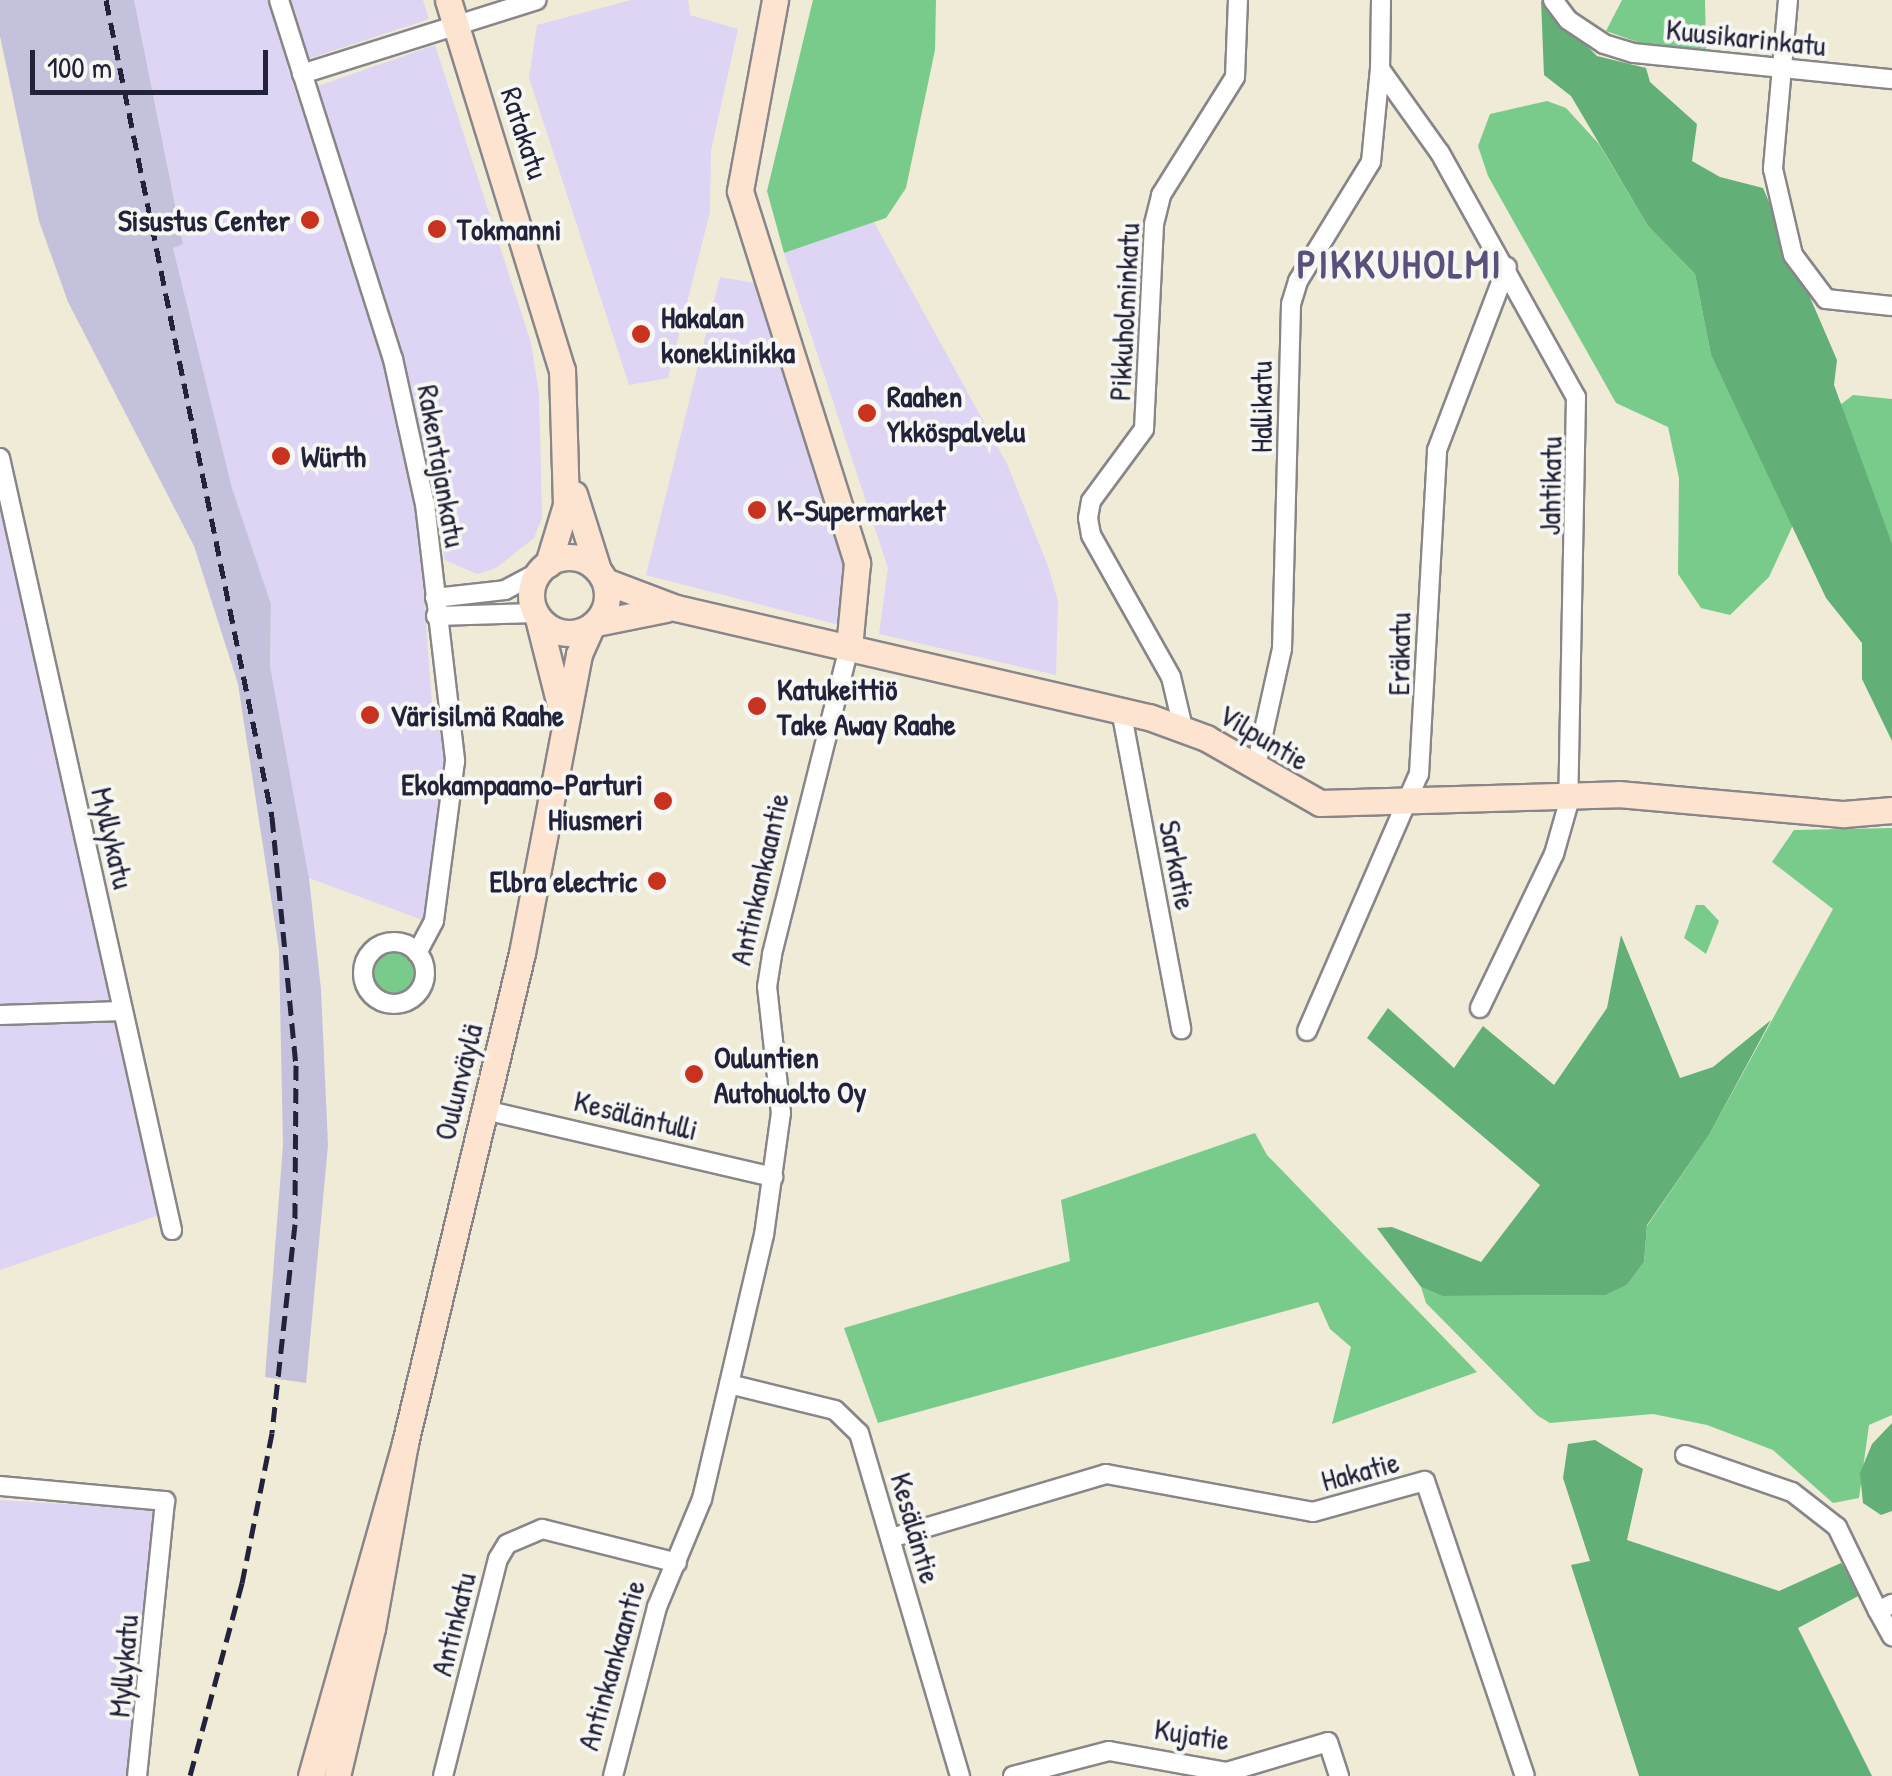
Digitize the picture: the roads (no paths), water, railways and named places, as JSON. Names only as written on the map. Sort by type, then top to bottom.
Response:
[{"type":"main road","name":"Antinkankaantie","points":[[775,0],[740,191],[858,563],[850,647]]},
{"type":"main road","name":"Ratakatu","points":[[452,12],[552,322],[566,396],[564,528],[544,568]]},
{"type":"main road","name":"Ratakatu","points":[[568,462],[602,575]]},
{"type":"main road","points":[[569,557],[602,575],[606,608],[593,625],[568,634],[537,615],[531,592],[544,568],[569,557]]},
{"type":"main road","name":"Vilpuntie","points":[[602,575],[676,608],[1184,728],[1320,802],[1569,794],[1671,796],[1844,814],[1892,810]]},
{"type":"main road","name":"Vilpuntie","points":[[593,625],[676,608]]},
{"type":"main road","name":"Oulunväylä","points":[[537,615],[554,662],[564,734]]},
{"type":"main road","name":"Oulunväylä","points":[[311,1776],[413,1411],[541,871],[564,734],[593,625]]},
{"type":"main road","name":"Oulunväylä","points":[[336,1776],[398,1470]]},
{"type":"main road","points":[[302,1776],[329,1703]]},
{"type":"street","name":"Rakentajankatu","points":[[280,0],[393,359],[425,504],[453,788],[434,921],[417,953]]},
{"type":"street","points":[[302,74],[452,12],[537,0]]},
{"type":"street","name":"Pikkuholminkatu","points":[[1184,728],[1171,677],[1091,535],[1088,518],[1091,501],[1144,428],[1154,224],[1161,196],[1235,77],[1238,0]]},
{"type":"street","points":[[1380,68],[1381,0]]},
{"type":"street","name":"Kuusikarinkatu","points":[[1553,0],[1568,20],[1623,50],[1892,79]]},
{"type":"street","points":[[1788,0],[1772,169],[1793,255],[1826,299],[1892,306]]},
{"type":"street","name":"Jahtikatu","points":[[1380,68],[1507,267],[1576,397],[1569,794],[1554,854],[1480,1008]]},
{"type":"street","name":"Hallikatu","points":[[1256,766],[1282,649],[1291,304],[1298,282],[1371,162],[1380,68]]},
{"type":"street","name":"Eräkatu","points":[[1307,1030],[1406,799],[1426,740],[1428,525],[1437,450],[1507,267]]},
{"type":"street","name":"Myllykatu","points":[[0,458],[172,1230]]},
{"type":"street","points":[[436,607],[505,590],[544,568]]},
{"type":"street","points":[[436,607],[537,615]]},
{"type":"street","name":"Antinkankaantie","points":[[614,1776],[656,1607],[698,1511],[730,1384],[773,1177],[781,1112],[767,987],[772,954],[850,647]]},
{"type":"street","name":"Sarkatie","points":[[1120,710],[1181,1029]]},
{"type":"street","points":[[0,1016],[124,1011]]},
{"type":"street","name":"Kesäläntulli","points":[[485,1110],[773,1177]]},
{"type":"street","name":"Kesäläntie","points":[[730,1384],[848,1417],[859,1433],[960,1776]]},
{"type":"street","points":[[1685,1456],[1792,1492],[1837,1527],[1885,1608],[1892,1636]]},
{"type":"street","name":"Hakatie","points":[[890,1538],[1106,1474],[1313,1512],[1425,1481],[1525,1776]]},
{"type":"street","name":"Myllykatu","points":[[0,1486],[165,1501],[137,1776]]},
{"type":"street","name":"Antinkatu","points":[[443,1776],[498,1559],[507,1544],[542,1529],[676,1563]]},
{"type":"street","name":"Kujatie","points":[[1013,1776],[1109,1751],[1227,1772],[1328,1742],[1339,1776]]},
{"type":"railway","points":[[106,0],[272,817],[296,1065],[295,1224],[272,1433],[242,1583],[190,1776]]},
{"type":"place","name":"Sisustus Center","points":[[310,220]]},
{"type":"place","name":"Tokmanni","points":[[437,229]]},
{"type":"place","name":"Hakalan koneklinikka","points":[[641,334]]},
{"type":"place","name":"Raahen Ykköspalvelu","points":[[867,413]]},
{"type":"place","name":"Würth","points":[[281,456]]},
{"type":"place","name":"K-Supermarket","points":[[757,510]]},
{"type":"place","name":"Katukeittiö Take Away Raahe","points":[[757,706]]},
{"type":"place","name":"Värisilmä Raahe","points":[[370,715]]},
{"type":"place","name":"Ekokampaamo-Parturi Hiusmeri","points":[[663,801]]},
{"type":"place","name":"Elbra electric","points":[[657,881]]},
{"type":"place","name":"Ouluntien Autohuolto Oy","points":[[694,1074]]},
{"type":"district","name":"PIKKUHOLMI","points":[[1400,263]]}]
